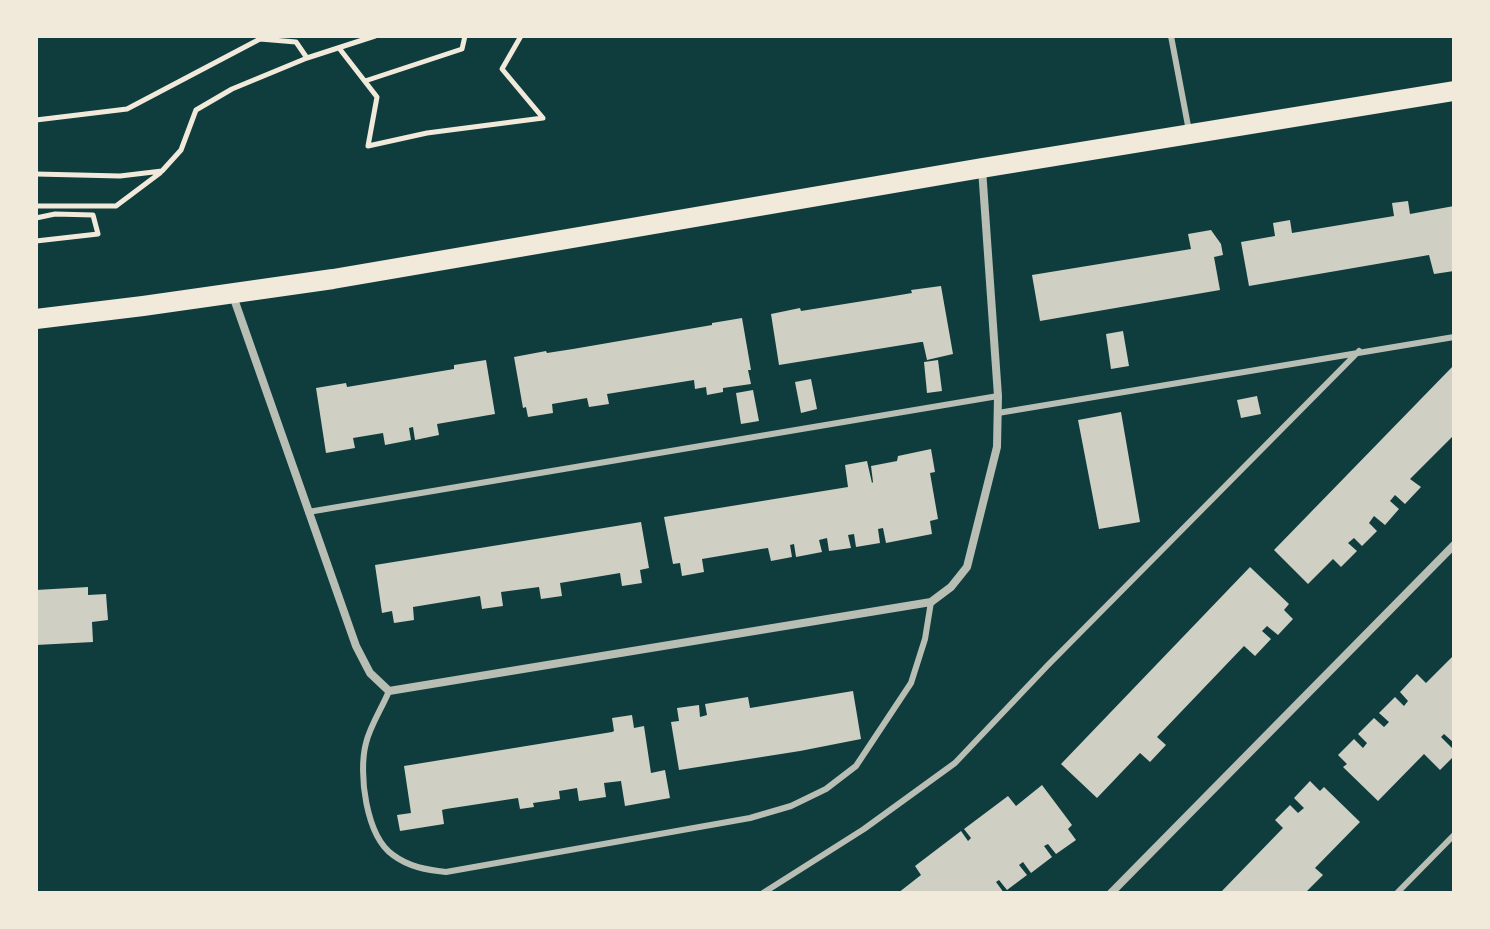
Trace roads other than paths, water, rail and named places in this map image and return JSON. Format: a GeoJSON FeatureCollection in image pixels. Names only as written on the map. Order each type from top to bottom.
{"type":"FeatureCollection","features":[{"type":"Feature","properties":{"kind":"main road"},"geometry":{"type":"LineString","coordinates":[[36,319],[333,279],[1454,91]]}},
{"type":"Feature","properties":{"kind":"street"},"geometry":{"type":"LineString","coordinates":[[232,293],[356,646],[370,673],[389,691],[931,602],[951,587],[967,567],[997,447],[998,396],[982,168]]}},
{"type":"Feature","properties":{"kind":"street"},"geometry":{"type":"LineString","coordinates":[[1111,893],[1454,545]]}},
{"type":"Feature","properties":{"kind":"lane"},"geometry":{"type":"LineString","coordinates":[[1171,36],[1189,134]]}},
{"type":"Feature","properties":{"kind":"lane"},"geometry":{"type":"LineString","coordinates":[[998,413],[1454,337]]}},
{"type":"Feature","properties":{"kind":"lane"},"geometry":{"type":"LineString","coordinates":[[763,893],[864,829],[955,763],[1359,351]]}},
{"type":"Feature","properties":{"kind":"lane"},"geometry":{"type":"LineString","coordinates":[[308,512],[998,396]]}},
{"type":"Feature","properties":{"kind":"lane"},"geometry":{"type":"LineString","coordinates":[[389,691],[365,743],[363,775],[366,804],[376,836],[391,854],[418,869],[446,872],[750,818],[791,806],[826,789],[856,766],[911,683],[925,639],[931,602]]}},
{"type":"Feature","properties":{"kind":"lane"},"geometry":{"type":"LineString","coordinates":[[1397,893],[1454,835]]}}]}
